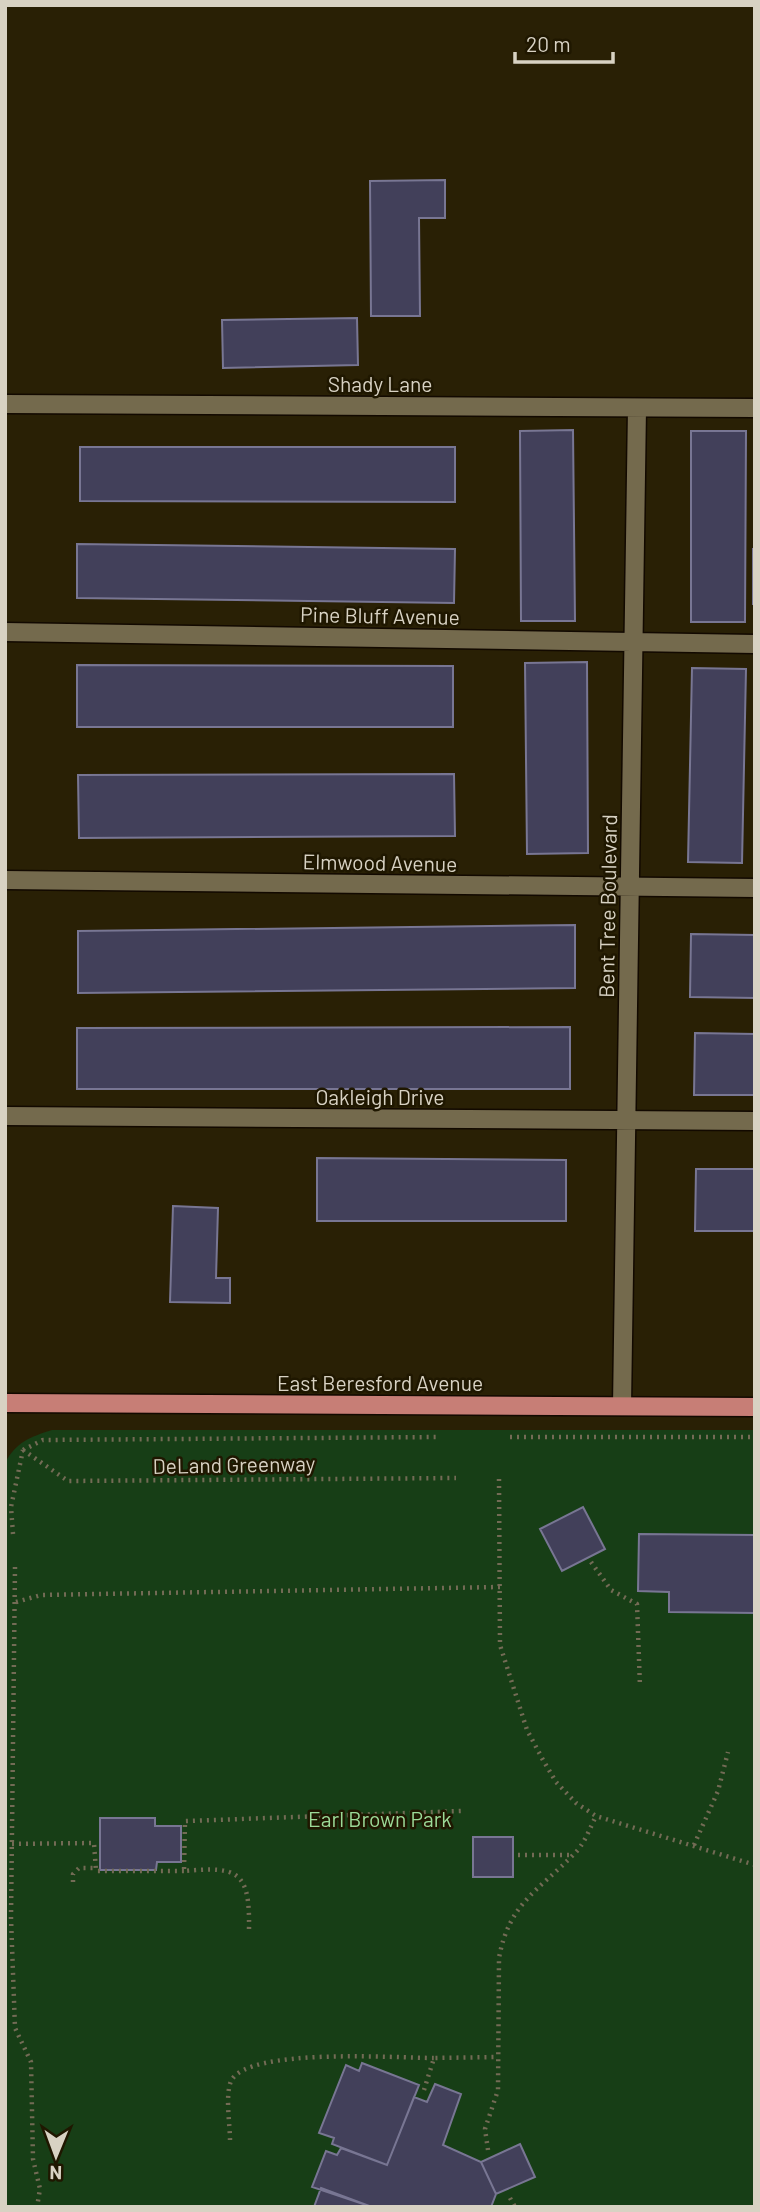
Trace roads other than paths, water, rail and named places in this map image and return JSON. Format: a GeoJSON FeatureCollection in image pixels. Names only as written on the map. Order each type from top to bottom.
{"type":"FeatureCollection","features":[{"type":"Feature","properties":{"kind":"main road","name":"East Beresford Avenue"},"geometry":{"type":"LineString","coordinates":[[5,1403],[755,1407]]}},
{"type":"Feature","properties":{"kind":"street","name":"Shady Lane"},"geometry":{"type":"LineString","coordinates":[[5,404],[755,408]]}},
{"type":"Feature","properties":{"kind":"street","name":"Bent Tree Boulevard"},"geometry":{"type":"LineString","coordinates":[[622,1406],[638,408]]}},
{"type":"Feature","properties":{"kind":"street","name":"Pine Bluff Avenue"},"geometry":{"type":"LineString","coordinates":[[5,632],[755,644]]}},
{"type":"Feature","properties":{"kind":"street","name":"Elmwood Avenue"},"geometry":{"type":"LineString","coordinates":[[5,880],[755,888]]}},
{"type":"Feature","properties":{"kind":"street","name":"Oakleigh Drive"},"geometry":{"type":"LineString","coordinates":[[5,1116],[755,1121]]}},
{"type":"Feature","properties":{"kind":"park label","name":"Earl Brown Park"},"geometry":{"type":"Point","coordinates":[380,1818]}}]}
